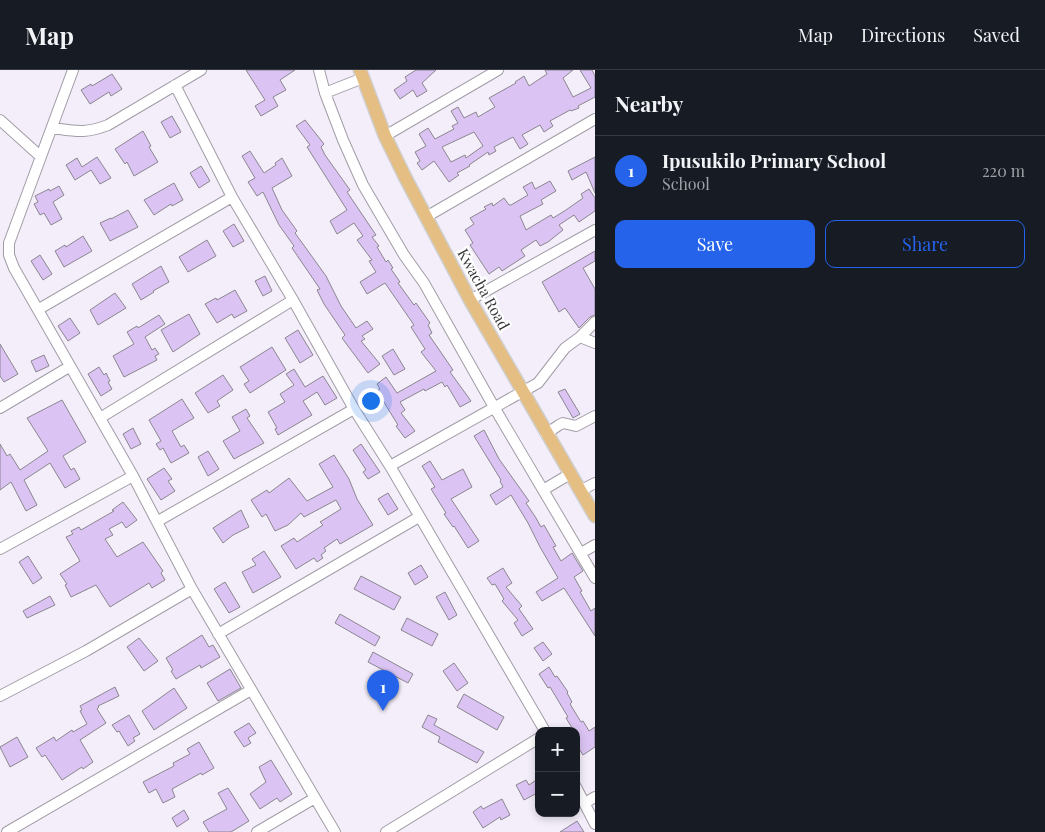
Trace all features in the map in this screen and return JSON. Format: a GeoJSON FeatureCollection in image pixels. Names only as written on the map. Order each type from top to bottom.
{"type":"FeatureCollection","features":[{"type":"Feature","properties":{"kind":"main road","name":"Kwacha Road"},"geometry":{"type":"LineString","coordinates":[[362,74],[384,136],[426,217],[470,300],[595,516]]}},
{"type":"Feature","properties":{"kind":"street"},"geometry":{"type":"LineString","coordinates":[[73,70],[9,243],[9,255],[14,268],[69,367],[158,521],[192,590],[335,832]]}},
{"type":"Feature","properties":{"kind":"street"},"geometry":{"type":"LineString","coordinates":[[52,128],[80,132],[93,131],[108,125],[202,70]]}},
{"type":"Feature","properties":{"kind":"street"},"geometry":{"type":"LineString","coordinates":[[319,70],[325,94],[363,185],[404,254],[424,283],[494,407],[595,578]]}},
{"type":"Feature","properties":{"kind":"street"},"geometry":{"type":"LineString","coordinates":[[384,136],[498,70]]}},
{"type":"Feature","properties":{"kind":"street"},"geometry":{"type":"LineString","coordinates":[[325,94],[362,74]]}},
{"type":"Feature","properties":{"kind":"street"},"geometry":{"type":"LineString","coordinates":[[175,85],[232,198],[293,300],[354,409],[390,466],[543,727]]}},
{"type":"Feature","properties":{"kind":"street"},"geometry":{"type":"LineString","coordinates":[[426,217],[595,119]]}},
{"type":"Feature","properties":{"kind":"street"},"geometry":{"type":"LineString","coordinates":[[0,120],[40,156]]}},
{"type":"Feature","properties":{"kind":"street"},"geometry":{"type":"LineString","coordinates":[[39,310],[232,198]]}},
{"type":"Feature","properties":{"kind":"street"},"geometry":{"type":"LineString","coordinates":[[470,300],[595,230]]}},
{"type":"Feature","properties":{"kind":"street"},"geometry":{"type":"LineString","coordinates":[[100,418],[293,300]]}},
{"type":"Feature","properties":{"kind":"street"},"geometry":{"type":"LineString","coordinates":[[390,466],[524,392],[540,381],[565,348],[580,338],[595,322]]}},
{"type":"Feature","properties":{"kind":"street"},"geometry":{"type":"LineString","coordinates":[[580,338],[595,343]]}},
{"type":"Feature","properties":{"kind":"street"},"geometry":{"type":"LineString","coordinates":[[0,408],[69,367]]}},
{"type":"Feature","properties":{"kind":"street"},"geometry":{"type":"LineString","coordinates":[[158,521],[354,409]]}},
{"type":"Feature","properties":{"kind":"street"},"geometry":{"type":"LineString","coordinates":[[546,434],[559,425],[576,426],[595,416]]}},
{"type":"Feature","properties":{"kind":"street"},"geometry":{"type":"LineString","coordinates":[[543,490],[570,474]]}},
{"type":"Feature","properties":{"kind":"street"},"geometry":{"type":"LineString","coordinates":[[0,549],[133,476]]}},
{"type":"Feature","properties":{"kind":"street"},"geometry":{"type":"LineString","coordinates":[[580,491],[595,483]]}},
{"type":"Feature","properties":{"kind":"street"},"geometry":{"type":"LineString","coordinates":[[218,634],[419,517]]}},
{"type":"Feature","properties":{"kind":"street"},"geometry":{"type":"LineString","coordinates":[[581,553],[595,545]]}},
{"type":"Feature","properties":{"kind":"street"},"geometry":{"type":"LineString","coordinates":[[0,696],[86,651],[192,590]]}},
{"type":"Feature","properties":{"kind":"street"},"geometry":{"type":"LineString","coordinates":[[7,832],[251,690]]}},
{"type":"Feature","properties":{"kind":"street"},"geometry":{"type":"LineString","coordinates":[[386,832],[535,740]]}},
{"type":"Feature","properties":{"kind":"street"},"geometry":{"type":"LineString","coordinates":[[580,794],[595,824]]}},
{"type":"Feature","properties":{"kind":"street"},"geometry":{"type":"LineString","coordinates":[[585,803],[595,797]]}},
{"type":"Feature","properties":{"kind":"street"},"geometry":{"type":"LineString","coordinates":[[256,832],[314,798]]}},
{"type":"Feature","properties":{"kind":"building"},"geometry":{"type":"Polygon","coordinates":[[[246,70],[295,70],[280,80],[286,90],[273,97],[278,106],[261,116],[255,106],[265,100],[246,70]]]}},
{"type":"Feature","properties":{"kind":"building"},"geometry":{"type":"Polygon","coordinates":[[[416,70],[436,70],[422,83],[427,91],[417,97],[413,90],[400,99],[394,90],[407,81],[405,77],[416,70]]]}},
{"type":"Feature","properties":{"kind":"building"},"geometry":{"type":"Polygon","coordinates":[[[545,70],[573,70],[563,78],[573,97],[591,88],[580,70],[592,70],[595,76],[595,97],[578,106],[579,108],[570,110],[550,121],[553,126],[544,132],[540,125],[522,135],[528,144],[520,149],[513,137],[494,147],[496,151],[489,155],[488,152],[457,173],[459,175],[449,182],[434,161],[422,170],[417,163],[420,161],[415,152],[426,146],[419,134],[428,128],[435,139],[454,129],[452,126],[458,123],[451,111],[458,107],[464,118],[476,112],[478,117],[495,107],[489,98],[516,83],[524,76],[529,86],[547,74],[545,70]],[[474,132],[442,147],[451,162],[465,155],[466,158],[483,146],[474,132]]]}},
{"type":"Feature","properties":{"kind":"building"},"geometry":{"type":"Polygon","coordinates":[[[112,74],[122,89],[111,96],[109,92],[90,104],[81,90],[112,74]]]}},
{"type":"Feature","properties":{"kind":"building"},"geometry":{"type":"Polygon","coordinates":[[[172,116],[181,132],[170,138],[161,122],[172,116]]]}},
{"type":"Feature","properties":{"kind":"building"},"geometry":{"type":"Polygon","coordinates":[[[305,120],[324,144],[321,147],[325,155],[350,190],[347,192],[376,235],[372,237],[379,246],[377,247],[386,262],[388,260],[393,268],[391,269],[400,282],[398,283],[414,305],[416,303],[430,323],[428,325],[432,333],[429,335],[453,370],[450,372],[471,401],[460,407],[447,385],[445,387],[442,382],[400,402],[405,410],[401,413],[415,431],[405,438],[396,426],[398,425],[377,391],[380,389],[377,384],[386,377],[397,393],[436,371],[421,352],[425,349],[411,327],[414,325],[385,283],[367,294],[360,282],[376,272],[369,261],[372,260],[357,240],[363,236],[354,223],[337,234],[330,221],[347,210],[307,147],[310,145],[296,126],[305,120]]]}},
{"type":"Feature","properties":{"kind":"building"},"geometry":{"type":"Polygon","coordinates":[[[143,131],[151,146],[149,147],[158,162],[134,176],[127,162],[125,164],[115,149],[143,131]]]}},
{"type":"Feature","properties":{"kind":"building"},"geometry":{"type":"Polygon","coordinates":[[[250,151],[264,173],[276,165],[275,163],[282,158],[292,176],[272,188],[282,210],[297,231],[295,233],[326,276],[341,306],[356,328],[367,321],[373,329],[362,336],[365,339],[361,341],[380,364],[368,373],[342,338],[345,335],[324,304],[317,290],[320,289],[292,248],[294,246],[279,225],[263,192],[257,196],[248,182],[255,178],[242,156],[250,151]]]}},
{"type":"Feature","properties":{"kind":"building"},"geometry":{"type":"Polygon","coordinates":[[[97,157],[111,178],[100,184],[91,170],[75,180],[66,165],[77,158],[82,167],[97,157]]]}},
{"type":"Feature","properties":{"kind":"building"},"geometry":{"type":"Polygon","coordinates":[[[595,157],[595,193],[586,172],[572,180],[568,171],[595,157]]]}},
{"type":"Feature","properties":{"kind":"building"},"geometry":{"type":"Polygon","coordinates":[[[201,166],[210,181],[199,188],[190,173],[201,166]]]}},
{"type":"Feature","properties":{"kind":"building"},"geometry":{"type":"Polygon","coordinates":[[[550,181],[556,191],[541,200],[543,204],[520,216],[526,230],[551,215],[553,218],[566,210],[583,198],[581,194],[589,189],[595,198],[595,211],[579,222],[574,215],[559,225],[563,230],[548,242],[540,246],[536,240],[521,250],[525,256],[502,271],[499,267],[489,274],[470,245],[473,243],[465,230],[474,224],[470,218],[486,209],[484,207],[492,203],[493,206],[504,198],[511,205],[528,195],[523,187],[532,182],[535,189],[550,181]]]}},
{"type":"Feature","properties":{"kind":"building"},"geometry":{"type":"Polygon","coordinates":[[[174,183],[183,200],[172,206],[171,204],[154,215],[144,200],[174,183]]]}},
{"type":"Feature","properties":{"kind":"building"},"geometry":{"type":"Polygon","coordinates":[[[59,186],[64,195],[53,202],[62,219],[51,225],[44,213],[40,215],[34,204],[38,202],[35,196],[59,186]]]}},
{"type":"Feature","properties":{"kind":"building"},"geometry":{"type":"Polygon","coordinates":[[[128,210],[138,227],[110,241],[100,223],[128,210]]]}},
{"type":"Feature","properties":{"kind":"building"},"geometry":{"type":"Polygon","coordinates":[[[234,224],[244,241],[233,247],[223,231],[234,224]]]}},
{"type":"Feature","properties":{"kind":"building"},"geometry":{"type":"Polygon","coordinates":[[[83,236],[92,251],[64,267],[55,251],[65,245],[66,247],[83,236]]]}},
{"type":"Feature","properties":{"kind":"building"},"geometry":{"type":"Polygon","coordinates":[[[207,240],[216,256],[188,272],[179,257],[207,240]]]}},
{"type":"Feature","properties":{"kind":"building"},"geometry":{"type":"Polygon","coordinates":[[[595,251],[595,261],[583,268],[595,289],[595,315],[590,317],[579,328],[565,308],[559,312],[542,282],[595,251]]]}},
{"type":"Feature","properties":{"kind":"building"},"geometry":{"type":"Polygon","coordinates":[[[40,255],[52,274],[43,280],[31,261],[40,255]]]}},
{"type":"Feature","properties":{"kind":"building"},"geometry":{"type":"Polygon","coordinates":[[[161,266],[169,282],[141,300],[132,284],[161,266]]]}},
{"type":"Feature","properties":{"kind":"building"},"geometry":{"type":"Polygon","coordinates":[[[265,276],[272,291],[263,296],[255,281],[265,276]]]}},
{"type":"Feature","properties":{"kind":"building"},"geometry":{"type":"Polygon","coordinates":[[[235,290],[247,311],[234,318],[232,314],[217,323],[205,304],[235,290]]]}},
{"type":"Feature","properties":{"kind":"building"},"geometry":{"type":"Polygon","coordinates":[[[115,293],[126,308],[98,325],[90,310],[115,293]]]}},
{"type":"Feature","properties":{"kind":"building"},"geometry":{"type":"Polygon","coordinates":[[[189,314],[200,334],[173,352],[161,330],[189,314]]]}},
{"type":"Feature","properties":{"kind":"building"},"geometry":{"type":"Polygon","coordinates":[[[159,315],[165,324],[145,337],[152,350],[155,348],[159,354],[155,356],[157,360],[124,377],[113,356],[134,344],[127,332],[137,326],[138,328],[159,315]]]}},
{"type":"Feature","properties":{"kind":"building"},"geometry":{"type":"Polygon","coordinates":[[[70,318],[80,333],[68,341],[58,326],[70,318]]]}},
{"type":"Feature","properties":{"kind":"building"},"geometry":{"type":"Polygon","coordinates":[[[298,330],[313,355],[300,363],[285,338],[298,330]]]}},
{"type":"Feature","properties":{"kind":"building"},"geometry":{"type":"Polygon","coordinates":[[[0,344],[18,374],[4,382],[0,376],[0,344]]]}},
{"type":"Feature","properties":{"kind":"building"},"geometry":{"type":"Polygon","coordinates":[[[272,347],[286,370],[250,393],[244,384],[249,381],[240,367],[272,347]]]}},
{"type":"Feature","properties":{"kind":"building"},"geometry":{"type":"Polygon","coordinates":[[[393,349],[405,369],[394,375],[382,356],[393,349]]]}},
{"type":"Feature","properties":{"kind":"building"},"geometry":{"type":"Polygon","coordinates":[[[44,355],[49,366],[36,372],[31,361],[44,355]]]}},
{"type":"Feature","properties":{"kind":"building"},"geometry":{"type":"Polygon","coordinates":[[[99,367],[104,375],[106,373],[112,389],[101,396],[88,374],[99,367]]]}},
{"type":"Feature","properties":{"kind":"building"},"geometry":{"type":"Polygon","coordinates":[[[294,369],[305,387],[323,376],[337,398],[325,405],[317,392],[303,401],[312,415],[278,435],[275,429],[277,428],[268,412],[285,402],[280,394],[294,385],[286,374],[294,369]]]}},
{"type":"Feature","properties":{"kind":"building"},"geometry":{"type":"Polygon","coordinates":[[[223,375],[233,390],[217,401],[220,406],[208,413],[195,393],[223,375]]]}},
{"type":"Feature","properties":{"kind":"building"},"geometry":{"type":"Polygon","coordinates":[[[565,389],[580,414],[573,418],[558,392],[565,389]]]}},
{"type":"Feature","properties":{"kind":"building"},"geometry":{"type":"Polygon","coordinates":[[[182,399],[194,418],[172,431],[181,447],[184,445],[189,453],[171,463],[163,448],[160,450],[156,444],[161,441],[149,420],[182,399]]]}},
{"type":"Feature","properties":{"kind":"building"},"geometry":{"type":"Polygon","coordinates":[[[62,400],[86,442],[63,456],[71,470],[74,468],[80,479],[65,488],[50,463],[24,480],[37,505],[26,511],[11,482],[0,490],[0,444],[7,456],[10,454],[20,470],[48,451],[27,418],[62,400]]]}},
{"type":"Feature","properties":{"kind":"building"},"geometry":{"type":"Polygon","coordinates":[[[246,409],[250,416],[247,418],[264,443],[234,459],[223,441],[240,431],[232,417],[246,409]]]}},
{"type":"Feature","properties":{"kind":"building"},"geometry":{"type":"Polygon","coordinates":[[[133,428],[141,444],[131,449],[123,434],[133,428]]]}},
{"type":"Feature","properties":{"kind":"building"},"geometry":{"type":"Polygon","coordinates":[[[484,430],[499,459],[529,501],[526,503],[541,527],[544,525],[556,546],[553,547],[561,561],[572,553],[583,571],[574,577],[591,611],[595,608],[595,636],[564,588],[542,601],[536,592],[558,578],[511,495],[496,505],[490,495],[503,487],[501,480],[474,436],[484,430]]]}},
{"type":"Feature","properties":{"kind":"building"},"geometry":{"type":"Polygon","coordinates":[[[361,444],[380,472],[368,479],[363,472],[366,470],[353,450],[361,444]]]}},
{"type":"Feature","properties":{"kind":"building"},"geometry":{"type":"Polygon","coordinates":[[[208,451],[219,469],[208,476],[198,457],[208,451]]]}},
{"type":"Feature","properties":{"kind":"building"},"geometry":{"type":"Polygon","coordinates":[[[334,455],[373,525],[340,544],[337,539],[324,548],[326,551],[321,555],[323,558],[317,562],[314,558],[296,569],[281,546],[294,538],[297,542],[323,525],[320,522],[341,509],[336,500],[304,517],[301,513],[288,525],[275,531],[266,514],[262,517],[251,500],[267,490],[269,493],[289,478],[307,501],[333,487],[319,464],[334,455]]]}},
{"type":"Feature","properties":{"kind":"building"},"geometry":{"type":"Polygon","coordinates":[[[430,461],[442,480],[463,469],[472,487],[451,499],[479,541],[468,548],[444,514],[446,513],[431,489],[435,487],[422,466],[430,461]]]}},
{"type":"Feature","properties":{"kind":"building"},"geometry":{"type":"Polygon","coordinates":[[[164,468],[172,479],[168,481],[175,491],[161,500],[147,479],[164,468]]]}},
{"type":"Feature","properties":{"kind":"building"},"geometry":{"type":"Polygon","coordinates":[[[388,493],[398,509],[388,515],[378,499],[388,493]]]}},
{"type":"Feature","properties":{"kind":"building"},"geometry":{"type":"Polygon","coordinates":[[[123,502],[137,520],[126,528],[122,522],[109,529],[113,535],[105,539],[117,557],[143,542],[163,571],[161,573],[165,580],[152,588],[149,583],[110,607],[96,585],[71,597],[65,585],[67,584],[60,574],[80,561],[66,537],[73,534],[71,531],[79,527],[81,530],[114,511],[112,510],[123,502]]]}},
{"type":"Feature","properties":{"kind":"building"},"geometry":{"type":"Polygon","coordinates":[[[241,510],[249,527],[233,535],[223,543],[213,528],[241,510]]]}},
{"type":"Feature","properties":{"kind":"building"},"geometry":{"type":"Polygon","coordinates":[[[264,551],[281,577],[253,593],[242,572],[256,565],[252,559],[264,551]]]}},
{"type":"Feature","properties":{"kind":"building"},"geometry":{"type":"Polygon","coordinates":[[[28,556],[42,578],[33,584],[19,562],[28,556]]]}},
{"type":"Feature","properties":{"kind":"building"},"geometry":{"type":"Polygon","coordinates":[[[421,565],[428,577],[415,585],[408,573],[421,565]]]}},
{"type":"Feature","properties":{"kind":"building"},"geometry":{"type":"Polygon","coordinates":[[[503,568],[512,583],[506,587],[522,606],[519,609],[533,629],[522,636],[514,623],[518,620],[502,601],[504,599],[495,584],[492,585],[487,578],[503,568]]]}},
{"type":"Feature","properties":{"kind":"building"},"geometry":{"type":"Polygon","coordinates":[[[361,576],[401,597],[394,610],[354,589],[361,576]]]}},
{"type":"Feature","properties":{"kind":"building"},"geometry":{"type":"Polygon","coordinates":[[[225,582],[240,607],[229,613],[214,589],[225,582]]]}},
{"type":"Feature","properties":{"kind":"building"},"geometry":{"type":"Polygon","coordinates":[[[445,592],[457,615],[449,620],[436,597],[445,592]]]}},
{"type":"Feature","properties":{"kind":"building"},"geometry":{"type":"Polygon","coordinates":[[[50,596],[55,605],[27,618],[23,611],[50,596]]]}},
{"type":"Feature","properties":{"kind":"building"},"geometry":{"type":"Polygon","coordinates":[[[340,614],[380,637],[375,646],[335,623],[340,614]]]}},
{"type":"Feature","properties":{"kind":"building"},"geometry":{"type":"Polygon","coordinates":[[[407,618],[438,634],[432,646],[401,630],[407,618]]]}},
{"type":"Feature","properties":{"kind":"building"},"geometry":{"type":"Polygon","coordinates":[[[202,635],[209,647],[213,645],[220,657],[201,668],[200,665],[176,679],[166,658],[202,635]]]}},
{"type":"Feature","properties":{"kind":"building"},"geometry":{"type":"Polygon","coordinates":[[[139,638],[158,661],[144,671],[127,647],[139,638]]]}},
{"type":"Feature","properties":{"kind":"building"},"geometry":{"type":"Polygon","coordinates":[[[543,642],[552,654],[543,661],[534,648],[543,642]]]}},
{"type":"Feature","properties":{"kind":"building"},"geometry":{"type":"Polygon","coordinates":[[[373,652],[413,674],[408,683],[368,662],[373,652]]]}},
{"type":"Feature","properties":{"kind":"building"},"geometry":{"type":"Polygon","coordinates":[[[454,663],[468,683],[457,691],[443,671],[454,663]]]}},
{"type":"Feature","properties":{"kind":"building"},"geometry":{"type":"Polygon","coordinates":[[[549,667],[568,692],[572,702],[570,704],[581,722],[583,721],[589,731],[595,727],[595,747],[583,755],[580,750],[580,727],[572,727],[566,718],[568,717],[550,687],[548,688],[539,674],[549,667]]]}},
{"type":"Feature","properties":{"kind":"building"},"geometry":{"type":"Polygon","coordinates":[[[230,669],[241,688],[218,701],[207,683],[230,669]]]}},
{"type":"Feature","properties":{"kind":"building"},"geometry":{"type":"Polygon","coordinates":[[[115,687],[119,696],[98,706],[97,709],[106,723],[80,740],[93,762],[62,780],[45,755],[42,757],[36,748],[54,737],[56,741],[72,730],[73,732],[87,724],[80,711],[82,710],[80,706],[115,687]]]}},
{"type":"Feature","properties":{"kind":"building"},"geometry":{"type":"Polygon","coordinates":[[[174,688],[187,708],[154,730],[142,711],[174,688]]]}},
{"type":"Feature","properties":{"kind":"building"},"geometry":{"type":"Polygon","coordinates":[[[464,694],[504,717],[497,730],[457,707],[464,694]]]}},
{"type":"Feature","properties":{"kind":"building"},"geometry":{"type":"Polygon","coordinates":[[[129,715],[140,734],[133,738],[135,741],[128,746],[119,731],[117,732],[112,725],[129,715]]]}},
{"type":"Feature","properties":{"kind":"building"},"geometry":{"type":"Polygon","coordinates":[[[428,715],[437,719],[434,725],[484,752],[477,763],[438,742],[440,737],[422,727],[428,715]]]}},
{"type":"Feature","properties":{"kind":"building"},"geometry":{"type":"Polygon","coordinates":[[[249,723],[256,733],[248,738],[251,743],[244,747],[234,732],[249,723]]]}},
{"type":"Feature","properties":{"kind":"building"},"geometry":{"type":"Polygon","coordinates":[[[17,737],[28,757],[10,767],[0,747],[17,737]]]}},
{"type":"Feature","properties":{"kind":"building"},"geometry":{"type":"Polygon","coordinates":[[[199,742],[214,768],[172,789],[175,797],[163,803],[156,789],[149,793],[143,782],[174,766],[173,763],[190,754],[187,749],[199,742]]]}},
{"type":"Feature","properties":{"kind":"building"},"geometry":{"type":"Polygon","coordinates":[[[271,760],[292,794],[280,802],[277,798],[260,809],[250,794],[266,782],[259,767],[271,760]]]}},
{"type":"Feature","properties":{"kind":"building"},"geometry":{"type":"Polygon","coordinates":[[[526,780],[529,785],[535,781],[535,794],[524,800],[516,785],[526,780]]]}},
{"type":"Feature","properties":{"kind":"building"},"geometry":{"type":"Polygon","coordinates":[[[228,788],[249,821],[231,832],[209,832],[203,822],[227,809],[218,793],[228,788]]]}},
{"type":"Feature","properties":{"kind":"building"},"geometry":{"type":"Polygon","coordinates":[[[502,799],[510,815],[501,820],[500,817],[483,828],[473,812],[481,806],[483,809],[502,799]]]}},
{"type":"Feature","properties":{"kind":"building"},"geometry":{"type":"Polygon","coordinates":[[[184,810],[189,819],[177,827],[172,818],[184,810]]]}},
{"type":"Feature","properties":{"kind":"building"},"geometry":{"type":"Polygon","coordinates":[[[577,821],[584,832],[560,832],[577,821]]]}},
{"type":"Feature","properties":{"kind":"place","name":"Ipusukilo Primary School"},"geometry":{"type":"Point","coordinates":[383,711]}}]}
